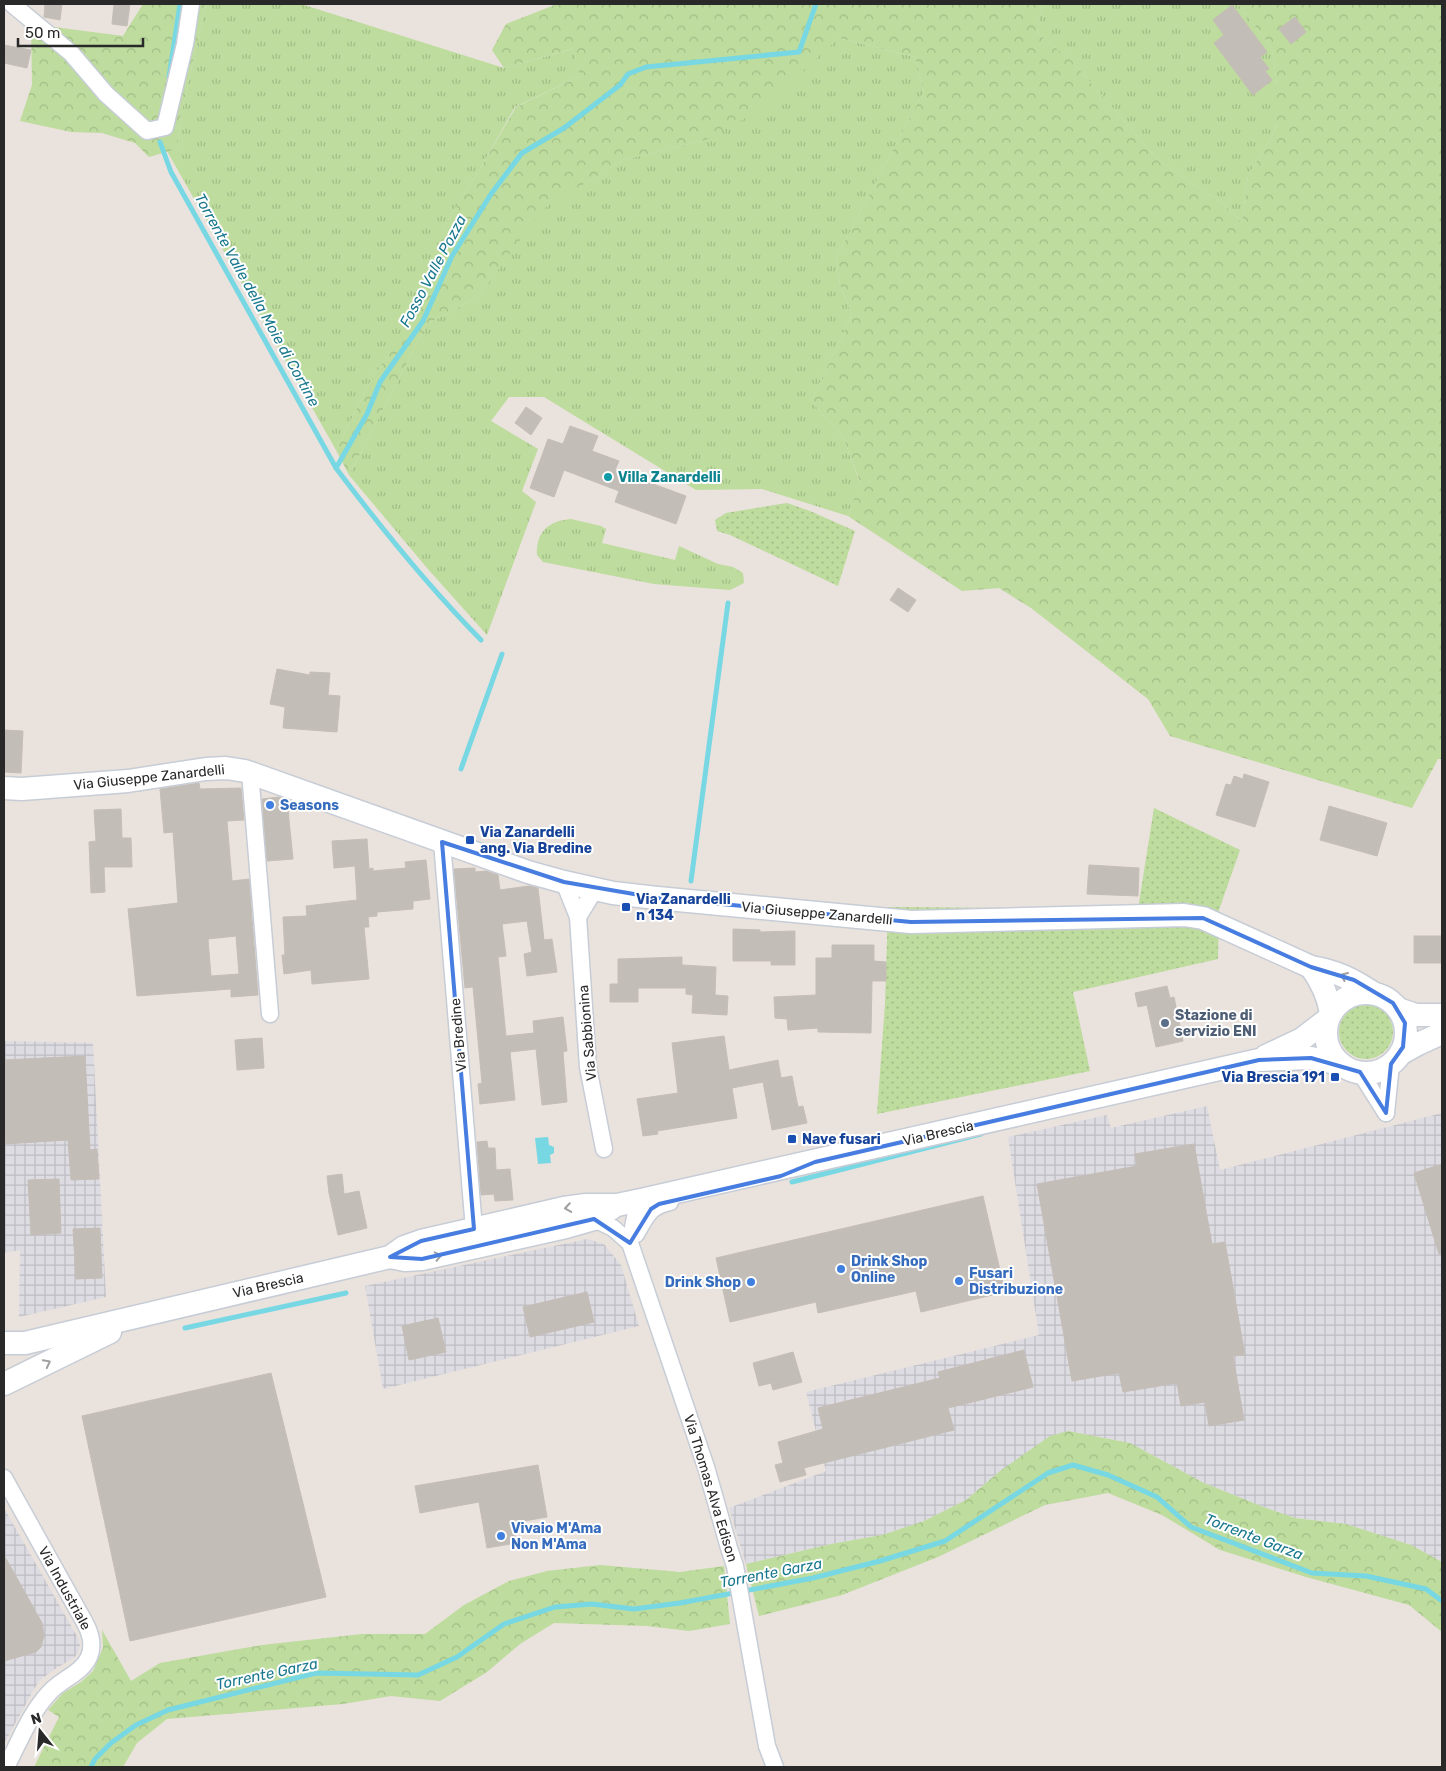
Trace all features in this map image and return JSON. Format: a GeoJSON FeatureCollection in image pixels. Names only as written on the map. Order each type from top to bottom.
{"type":"FeatureCollection","features":[{"type":"Feature","properties":{"kind":"main road","name":"Via Giuseppe Zanardelli"},"geometry":{"type":"LineString","coordinates":[[4,788],[22,789],[128,781],[206,769],[226,768],[250,772],[528,872],[595,889],[657,898],[911,922],[1184,916],[1203,918],[1311,967],[1330,970],[1354,980],[1373,993]]}},
{"type":"Feature","properties":{"kind":"main road"},"geometry":{"type":"LineString","coordinates":[[1311,967],[1321,981],[1328,997],[1330,1016],[1326,1031],[1327,1044],[1332,1055],[1350,1068]]}},
{"type":"Feature","properties":{"kind":"main road","name":"Via Brescia"},"geometry":{"type":"LineString","coordinates":[[1259,1060],[1302,1038],[1330,1016],[1342,1001],[1349,996],[1373,993]]}},
{"type":"Feature","properties":{"kind":"main road"},"geometry":{"type":"LineString","coordinates":[[1373,993],[1387,999],[1398,1009],[1405,1023],[1406,1039],[1396,1059]]}},
{"type":"Feature","properties":{"kind":"main road"},"geometry":{"type":"LineString","coordinates":[[1398,1009],[1416,1015],[1442,1015]]}},
{"type":"Feature","properties":{"kind":"main road","name":"Via Brescia"},"geometry":{"type":"LineString","coordinates":[[4,1344],[24,1344],[147,1313],[390,1257],[404,1247],[420,1241],[564,1208],[617,1205],[641,1200],[1259,1060],[1311,1058],[1350,1068],[1377,1071],[1418,1044],[1442,1033]]}},
{"type":"Feature","properties":{"kind":"main road","name":"Via Brescia"},"geometry":{"type":"LineString","coordinates":[[390,1257],[405,1260],[422,1260],[594,1219],[617,1205]]}},
{"type":"Feature","properties":{"kind":"main road","name":"Via Brescia"},"geometry":{"type":"LineString","coordinates":[[4,1384],[147,1313]]}},
{"type":"Feature","properties":{"kind":"street"},"geometry":{"type":"LineString","coordinates":[[12,4],[71,52],[106,94],[147,131],[165,127],[185,44],[191,4]]}},
{"type":"Feature","properties":{"kind":"street"},"geometry":{"type":"LineString","coordinates":[[250,772],[270,1014]]}},
{"type":"Feature","properties":{"kind":"street","name":"Via Bredine"},"geometry":{"type":"LineString","coordinates":[[442,842],[474,1229]]}},
{"type":"Feature","properties":{"kind":"street","name":"Via Sabbionina"},"geometry":{"type":"LineString","coordinates":[[564,882],[578,917],[588,1067],[604,1148]]}},
{"type":"Feature","properties":{"kind":"street"},"geometry":{"type":"LineString","coordinates":[[578,917],[595,889]]}},
{"type":"Feature","properties":{"kind":"street"},"geometry":{"type":"LineString","coordinates":[[1350,1068],[1386,1114],[1396,1059]]}},
{"type":"Feature","properties":{"kind":"street"},"geometry":{"type":"LineString","coordinates":[[594,1219],[613,1228],[630,1243],[651,1209],[659,1204],[781,1176],[815,1162]]}},
{"type":"Feature","properties":{"kind":"street","name":"Via Thomas Alva Edison"},"geometry":{"type":"LineString","coordinates":[[641,1200],[636,1212],[630,1243],[706,1467],[735,1566],[767,1746],[775,1767]]}},
{"type":"Feature","properties":{"kind":"street","name":"Via Industriale"},"geometry":{"type":"LineString","coordinates":[[4,1478],[85,1623],[92,1641],[88,1658],[83,1666],[50,1692],[39,1705],[6,1767]]}},
{"type":"Feature","properties":{"kind":"highlighted area"},"geometry":{"type":"Polygon","coordinates":[[[442,842],[564,882],[657,898],[911,922],[1203,918],[1311,967],[1354,980],[1393,1003],[1405,1023],[1403,1047],[1391,1064],[1386,1113],[1360,1072],[1311,1058],[1259,1060],[815,1162],[781,1176],[659,1204],[651,1209],[630,1243],[594,1219],[422,1259],[390,1257],[421,1241],[474,1229],[442,842]]]}},
{"type":"Feature","properties":{"kind":"shaded area"},"geometry":{"type":"Polygon","coordinates":[[[4,1041],[93,1043],[106,1297],[19,1317],[20,1250],[4,1253],[4,1041]]]}},
{"type":"Feature","properties":{"kind":"shaded area"},"geometry":{"type":"Polygon","coordinates":[[[1207,1106],[1220,1170],[1442,1113],[1442,1562],[1411,1545],[1346,1524],[1295,1518],[1261,1506],[1204,1483],[1130,1443],[1068,1431],[1000,1471],[966,1500],[924,1521],[882,1535],[831,1544],[746,1564],[729,1508],[826,1471],[806,1392],[1039,1335],[1008,1137],[1107,1115],[1111,1128],[1207,1106]]]}},
{"type":"Feature","properties":{"kind":"shaded area"},"geometry":{"type":"Polygon","coordinates":[[[587,1239],[604,1244],[621,1265],[639,1326],[383,1389],[365,1286],[587,1239]]]}},
{"type":"Feature","properties":{"kind":"shaded area"},"geometry":{"type":"Polygon","coordinates":[[[4,1508],[78,1638],[80,1646],[74,1658],[40,1680],[4,1744],[4,1508]]]}},
{"type":"Feature","properties":{"kind":"green space"},"geometry":{"type":"Polygon","coordinates":[[[143,4],[206,4],[181,114],[177,149],[149,157],[135,143],[102,133],[71,132],[20,121],[32,85],[31,24],[123,36],[143,4]]]}},
{"type":"Feature","properties":{"kind":"green space"},"geometry":{"type":"Polygon","coordinates":[[[206,4],[301,4],[504,68],[573,49],[580,76],[515,107],[447,222],[412,320],[370,382],[336,450],[167,151],[177,148],[181,114],[206,4]]]}},
{"type":"Feature","properties":{"kind":"green space"},"geometry":{"type":"Polygon","coordinates":[[[557,4],[1042,4],[1037,33],[1071,60],[1159,161],[1223,204],[1242,222],[1248,175],[1271,139],[1277,123],[1277,85],[1272,48],[1238,4],[1442,4],[1442,759],[1438,759],[1412,808],[1170,736],[1148,699],[1031,608],[999,588],[962,591],[848,516],[860,482],[844,439],[811,401],[852,315],[840,285],[836,258],[924,91],[915,57],[839,38],[760,110],[706,140],[623,160],[543,209],[478,297],[427,324],[349,475],[336,450],[370,382],[412,319],[447,222],[516,107],[580,76],[572,49],[504,68],[492,50],[506,24],[557,4]]]}},
{"type":"Feature","properties":{"kind":"green space"},"geometry":{"type":"Polygon","coordinates":[[[1042,4],[1238,4],[1272,48],[1277,85],[1277,123],[1271,139],[1248,175],[1242,222],[1223,204],[1159,161],[1071,60],[1037,33],[1042,4]]]}},
{"type":"Feature","properties":{"kind":"green space"},"geometry":{"type":"Polygon","coordinates":[[[839,38],[915,57],[924,91],[836,258],[840,285],[852,315],[811,401],[844,439],[860,483],[848,516],[762,489],[696,490],[544,397],[509,397],[491,421],[538,449],[522,491],[536,502],[487,635],[427,568],[349,475],[427,324],[478,297],[542,209],[623,160],[706,140],[839,38]]]}},
{"type":"Feature","properties":{"kind":"green space"},"geometry":{"type":"Polygon","coordinates":[[[787,503],[855,531],[838,586],[730,535],[717,531],[715,520],[726,513],[787,503]]]}},
{"type":"Feature","properties":{"kind":"green space"},"geometry":{"type":"Polygon","coordinates":[[[571,519],[601,526],[606,529],[602,543],[675,560],[679,546],[718,564],[733,567],[743,573],[744,583],[730,590],[654,584],[543,562],[537,555],[541,534],[556,522],[571,519]]]}},
{"type":"Feature","properties":{"kind":"green space"},"geometry":{"type":"Polygon","coordinates":[[[1154,808],[1240,850],[1219,910],[1218,959],[1073,992],[1090,1071],[877,1114],[885,1004],[888,907],[1138,909],[1154,808]]]}},
{"type":"Feature","properties":{"kind":"green space"},"geometry":{"type":"Polygon","coordinates":[[[1366,1005],[1376,1007],[1385,1013],[1391,1022],[1393,1032],[1391,1042],[1385,1051],[1376,1057],[1366,1059],[1356,1057],[1347,1051],[1341,1042],[1339,1032],[1341,1022],[1347,1013],[1356,1007],[1366,1005]]]}},
{"type":"Feature","properties":{"kind":"green space"},"geometry":{"type":"Polygon","coordinates":[[[1068,1431],[1130,1443],[1204,1483],[1295,1518],[1346,1524],[1411,1545],[1442,1562],[1442,1632],[1409,1605],[1306,1577],[1220,1550],[1162,1515],[1108,1493],[1045,1505],[938,1557],[842,1595],[759,1616],[746,1564],[831,1544],[882,1535],[924,1521],[966,1500],[1000,1471],[1050,1436],[1068,1431]]]}},
{"type":"Feature","properties":{"kind":"green space"},"geometry":{"type":"Polygon","coordinates":[[[600,1565],[680,1572],[724,1566],[730,1624],[689,1631],[647,1626],[554,1623],[520,1644],[487,1672],[440,1701],[391,1696],[343,1704],[167,1719],[137,1743],[123,1767],[34,1767],[59,1717],[48,1710],[63,1693],[81,1682],[93,1671],[103,1648],[102,1630],[131,1681],[160,1663],[262,1645],[362,1634],[425,1634],[464,1605],[509,1581],[547,1571],[600,1565]]]}},
{"type":"Feature","properties":{"kind":"water"},"geometry":{"type":"Polygon","coordinates":[[[548,1137],[549,1145],[554,1147],[554,1153],[550,1155],[551,1163],[538,1164],[535,1138],[548,1137]]]}},
{"type":"Feature","properties":{"kind":"building"},"geometry":{"type":"Polygon","coordinates":[[[45,4],[62,4],[60,20],[44,17],[45,4]]]}},
{"type":"Feature","properties":{"kind":"building"},"geometry":{"type":"Polygon","coordinates":[[[114,4],[130,4],[127,26],[112,24],[114,4]]]}},
{"type":"Feature","properties":{"kind":"building"},"geometry":{"type":"Polygon","coordinates":[[[1232,5],[1267,52],[1260,57],[1269,69],[1265,71],[1272,80],[1253,95],[1214,43],[1224,35],[1213,20],[1232,5]]]}},
{"type":"Feature","properties":{"kind":"building"},"geometry":{"type":"Polygon","coordinates":[[[1295,17],[1306,32],[1291,44],[1279,29],[1295,17]]]}},
{"type":"Feature","properties":{"kind":"building"},"geometry":{"type":"Polygon","coordinates":[[[4,45],[31,50],[27,68],[4,63],[4,45]]]}},
{"type":"Feature","properties":{"kind":"building"},"geometry":{"type":"Polygon","coordinates":[[[526,407],[542,418],[531,435],[515,423],[526,407]]]}},
{"type":"Feature","properties":{"kind":"building","name":"Villa Zanardelli"},"geometry":{"type":"Polygon","coordinates":[[[570,426],[598,436],[592,451],[619,461],[615,470],[686,496],[676,524],[615,502],[619,491],[564,470],[554,497],[530,488],[548,439],[563,444],[570,426]]]}},
{"type":"Feature","properties":{"kind":"building"},"geometry":{"type":"Polygon","coordinates":[[[898,588],[916,600],[908,612],[890,600],[898,588]]]}},
{"type":"Feature","properties":{"kind":"building"},"geometry":{"type":"Polygon","coordinates":[[[277,669],[310,675],[310,672],[330,673],[328,695],[340,696],[337,732],[283,728],[285,707],[270,704],[277,669]]]}},
{"type":"Feature","properties":{"kind":"building"},"geometry":{"type":"Polygon","coordinates":[[[4,730],[23,731],[21,773],[4,772],[4,730]]]}},
{"type":"Feature","properties":{"kind":"building"},"geometry":{"type":"Polygon","coordinates":[[[1244,774],[1269,782],[1255,827],[1216,815],[1226,784],[1231,785],[1234,776],[1243,779],[1244,774]]]}},
{"type":"Feature","properties":{"kind":"building"},"geometry":{"type":"Polygon","coordinates":[[[199,783],[200,789],[241,788],[244,820],[227,821],[232,881],[249,879],[258,995],[231,997],[231,989],[137,996],[128,909],[178,903],[173,832],[164,833],[160,789],[199,783]],[[236,936],[208,939],[211,976],[239,974],[236,936]]]}},
{"type":"Feature","properties":{"kind":"building"},"geometry":{"type":"Polygon","coordinates":[[[279,797],[287,800],[293,859],[267,861],[262,799],[279,797]]]}},
{"type":"Feature","properties":{"kind":"building"},"geometry":{"type":"Polygon","coordinates":[[[1329,806],[1387,823],[1377,856],[1320,840],[1329,806]]]}},
{"type":"Feature","properties":{"kind":"building"},"geometry":{"type":"Polygon","coordinates":[[[121,809],[122,838],[131,838],[132,867],[104,867],[105,892],[91,893],[89,842],[96,841],[94,810],[121,809]]]}},
{"type":"Feature","properties":{"kind":"building"},"geometry":{"type":"Polygon","coordinates":[[[367,839],[369,869],[373,868],[373,871],[406,868],[405,862],[426,860],[430,899],[413,901],[413,909],[377,912],[377,916],[368,917],[369,927],[364,927],[369,979],[312,984],[311,970],[284,974],[282,955],[285,955],[283,917],[307,916],[306,906],[357,900],[355,866],[334,868],[332,841],[367,839]]]}},
{"type":"Feature","properties":{"kind":"building"},"geometry":{"type":"Polygon","coordinates":[[[1089,865],[1139,868],[1138,896],[1087,894],[1089,865]]]}},
{"type":"Feature","properties":{"kind":"building"},"geometry":{"type":"Polygon","coordinates":[[[475,868],[475,872],[486,871],[498,875],[500,890],[529,886],[538,888],[544,940],[552,939],[557,972],[527,976],[524,954],[532,952],[527,921],[502,924],[506,956],[498,957],[506,1036],[534,1033],[533,1021],[563,1017],[567,1051],[563,1052],[567,1102],[542,1105],[536,1049],[510,1052],[515,1100],[480,1104],[478,1084],[482,1083],[473,987],[465,988],[454,869],[475,868]]]}},
{"type":"Feature","properties":{"kind":"building"},"geometry":{"type":"Polygon","coordinates":[[[733,929],[760,930],[760,932],[795,931],[795,965],[771,965],[771,961],[733,961],[733,929]]]}},
{"type":"Feature","properties":{"kind":"building"},"geometry":{"type":"Polygon","coordinates":[[[1414,936],[1442,936],[1442,963],[1414,963],[1414,936]]]}},
{"type":"Feature","properties":{"kind":"building"},"geometry":{"type":"Polygon","coordinates":[[[832,945],[874,945],[874,961],[886,962],[886,981],[872,981],[871,1033],[818,1032],[818,1028],[788,1030],[787,1019],[775,1018],[774,997],[816,995],[816,958],[832,958],[832,945]]]}},
{"type":"Feature","properties":{"kind":"building"},"geometry":{"type":"Polygon","coordinates":[[[682,957],[682,965],[716,967],[715,995],[728,996],[727,1015],[692,1013],[693,995],[686,994],[686,988],[638,988],[638,1002],[610,1002],[610,984],[618,984],[618,959],[682,957]]]}},
{"type":"Feature","properties":{"kind":"building"},"geometry":{"type":"Polygon","coordinates":[[[1167,986],[1170,998],[1174,997],[1183,1041],[1156,1047],[1147,1005],[1138,1007],[1135,993],[1167,986]]]}},
{"type":"Feature","properties":{"kind":"building"},"geometry":{"type":"Polygon","coordinates":[[[724,1036],[729,1070],[778,1060],[781,1078],[792,1076],[798,1107],[803,1106],[807,1123],[772,1130],[763,1082],[732,1088],[737,1118],[657,1131],[658,1134],[643,1136],[637,1099],[678,1093],[672,1043],[724,1036]]]}},
{"type":"Feature","properties":{"kind":"building"},"geometry":{"type":"Polygon","coordinates":[[[262,1038],[264,1068],[237,1070],[235,1040],[262,1038]]]}},
{"type":"Feature","properties":{"kind":"building"},"geometry":{"type":"Polygon","coordinates":[[[85,1056],[90,1150],[97,1149],[99,1179],[71,1180],[68,1140],[4,1144],[4,1060],[85,1056]]]}},
{"type":"Feature","properties":{"kind":"building"},"geometry":{"type":"Polygon","coordinates":[[[487,1141],[488,1148],[495,1148],[496,1170],[510,1169],[513,1200],[495,1201],[494,1194],[481,1195],[477,1142],[487,1141]]]}},
{"type":"Feature","properties":{"kind":"building"},"geometry":{"type":"Polygon","coordinates":[[[1194,1144],[1212,1244],[1225,1242],[1245,1355],[1233,1356],[1244,1420],[1209,1426],[1205,1402],[1181,1406],[1177,1383],[1123,1392],[1119,1373],[1072,1381],[1037,1184],[1137,1166],[1135,1154],[1194,1144]]]}},
{"type":"Feature","properties":{"kind":"building"},"geometry":{"type":"Polygon","coordinates":[[[1442,1164],[1442,1253],[1439,1254],[1414,1173],[1442,1164]]]}},
{"type":"Feature","properties":{"kind":"building"},"geometry":{"type":"Polygon","coordinates":[[[342,1174],[344,1194],[359,1191],[367,1228],[338,1235],[327,1176],[342,1174]]]}},
{"type":"Feature","properties":{"kind":"building"},"geometry":{"type":"Polygon","coordinates":[[[59,1179],[61,1233],[31,1235],[28,1180],[59,1179]]]}},
{"type":"Feature","properties":{"kind":"building"},"geometry":{"type":"Polygon","coordinates":[[[983,1196],[1005,1292],[921,1312],[916,1291],[818,1313],[816,1302],[730,1322],[716,1258],[983,1196]]]}},
{"type":"Feature","properties":{"kind":"building"},"geometry":{"type":"Polygon","coordinates":[[[100,1228],[102,1278],[76,1279],[73,1229],[100,1228]]]}},
{"type":"Feature","properties":{"kind":"building"},"geometry":{"type":"Polygon","coordinates":[[[587,1292],[594,1322],[530,1337],[523,1307],[587,1292]]]}},
{"type":"Feature","properties":{"kind":"building"},"geometry":{"type":"Polygon","coordinates":[[[438,1318],[446,1352],[409,1360],[402,1326],[438,1318]]]}},
{"type":"Feature","properties":{"kind":"building"},"geometry":{"type":"Polygon","coordinates":[[[1024,1350],[1033,1387],[948,1408],[954,1430],[804,1468],[806,1475],[780,1482],[775,1465],[783,1463],[778,1442],[823,1429],[818,1408],[940,1378],[938,1372],[1024,1350]]]}},
{"type":"Feature","properties":{"kind":"building"},"geometry":{"type":"Polygon","coordinates":[[[793,1352],[802,1382],[773,1390],[771,1383],[759,1386],[753,1363],[793,1352]]]}},
{"type":"Feature","properties":{"kind":"building"},"geometry":{"type":"Polygon","coordinates":[[[271,1373],[326,1597],[130,1641],[82,1416],[271,1373]]]}},
{"type":"Feature","properties":{"kind":"building"},"geometry":{"type":"Polygon","coordinates":[[[538,1465],[547,1517],[513,1523],[516,1543],[487,1548],[479,1502],[420,1513],[415,1486],[538,1465]]]}},
{"type":"Feature","properties":{"kind":"building"},"geometry":{"type":"Polygon","coordinates":[[[4,1555],[42,1623],[44,1635],[41,1647],[36,1652],[4,1661],[4,1555]]]}},
{"type":"Feature","properties":{"kind":"waterway","name":"Torrente Valle della Moie di Cortine"},"geometry":{"type":"LineString","coordinates":[[169,77],[180,4]]}},
{"type":"Feature","properties":{"kind":"waterway","name":"Fosso Valle Pozza"},"geometry":{"type":"LineString","coordinates":[[481,640],[442,599],[370,513],[336,468],[367,414],[380,382],[423,321],[452,256],[491,194],[522,153],[564,128],[620,85],[628,74],[646,67],[799,52],[816,4]]}},
{"type":"Feature","properties":{"kind":"waterway","name":"Torrente Valle della Moie di Cortine"},"geometry":{"type":"LineString","coordinates":[[160,142],[171,172],[336,468]]}},
{"type":"Feature","properties":{"kind":"waterway"},"geometry":{"type":"LineString","coordinates":[[691,881],[728,603]]}},
{"type":"Feature","properties":{"kind":"waterway","name":"Fosso Valle Pozza"},"geometry":{"type":"LineString","coordinates":[[461,769],[502,654]]}},
{"type":"Feature","properties":{"kind":"waterway"},"geometry":{"type":"LineString","coordinates":[[792,1182],[981,1134]]}},
{"type":"Feature","properties":{"kind":"waterway"},"geometry":{"type":"LineString","coordinates":[[185,1328],[346,1293]]}},
{"type":"Feature","properties":{"kind":"waterway","name":"Torrente Garza"},"geometry":{"type":"LineString","coordinates":[[91,1767],[95,1759],[111,1743],[136,1725],[168,1710],[316,1673],[418,1675],[457,1657],[504,1624],[555,1607],[592,1604],[634,1609],[680,1603],[813,1578],[880,1561],[945,1541],[1048,1473],[1073,1465],[1108,1475],[1157,1497],[1191,1527],[1312,1573],[1366,1576],[1426,1589],[1442,1601]]}},
{"type":"Feature","properties":{"kind":"place","name":"Villa Zanardelli"},"geometry":{"type":"Point","coordinates":[608,477]}},
{"type":"Feature","properties":{"kind":"place","name":"Seasons"},"geometry":{"type":"Point","coordinates":[270,805]}},
{"type":"Feature","properties":{"kind":"place","name":"Via Zanardelli ang. Via Bredine"},"geometry":{"type":"Point","coordinates":[470,840]}},
{"type":"Feature","properties":{"kind":"place","name":"Via Zanardelli n 134"},"geometry":{"type":"Point","coordinates":[626,907]}},
{"type":"Feature","properties":{"kind":"place","name":"Stazione di servizio ENI"},"geometry":{"type":"Point","coordinates":[1165,1023]}},
{"type":"Feature","properties":{"kind":"place","name":"Via Brescia 191"},"geometry":{"type":"Point","coordinates":[1335,1077]}},
{"type":"Feature","properties":{"kind":"place","name":"Nave fusari"},"geometry":{"type":"Point","coordinates":[792,1139]}},
{"type":"Feature","properties":{"kind":"place","name":"Drink Shop Online"},"geometry":{"type":"Point","coordinates":[841,1269]}},
{"type":"Feature","properties":{"kind":"place","name":"Fusari Distribuzione"},"geometry":{"type":"Point","coordinates":[959,1281]}},
{"type":"Feature","properties":{"kind":"place","name":"Drink Shop"},"geometry":{"type":"Point","coordinates":[751,1282]}},
{"type":"Feature","properties":{"kind":"place","name":"Vivaio M'Ama Non M'Ama"},"geometry":{"type":"Point","coordinates":[501,1536]}}]}
